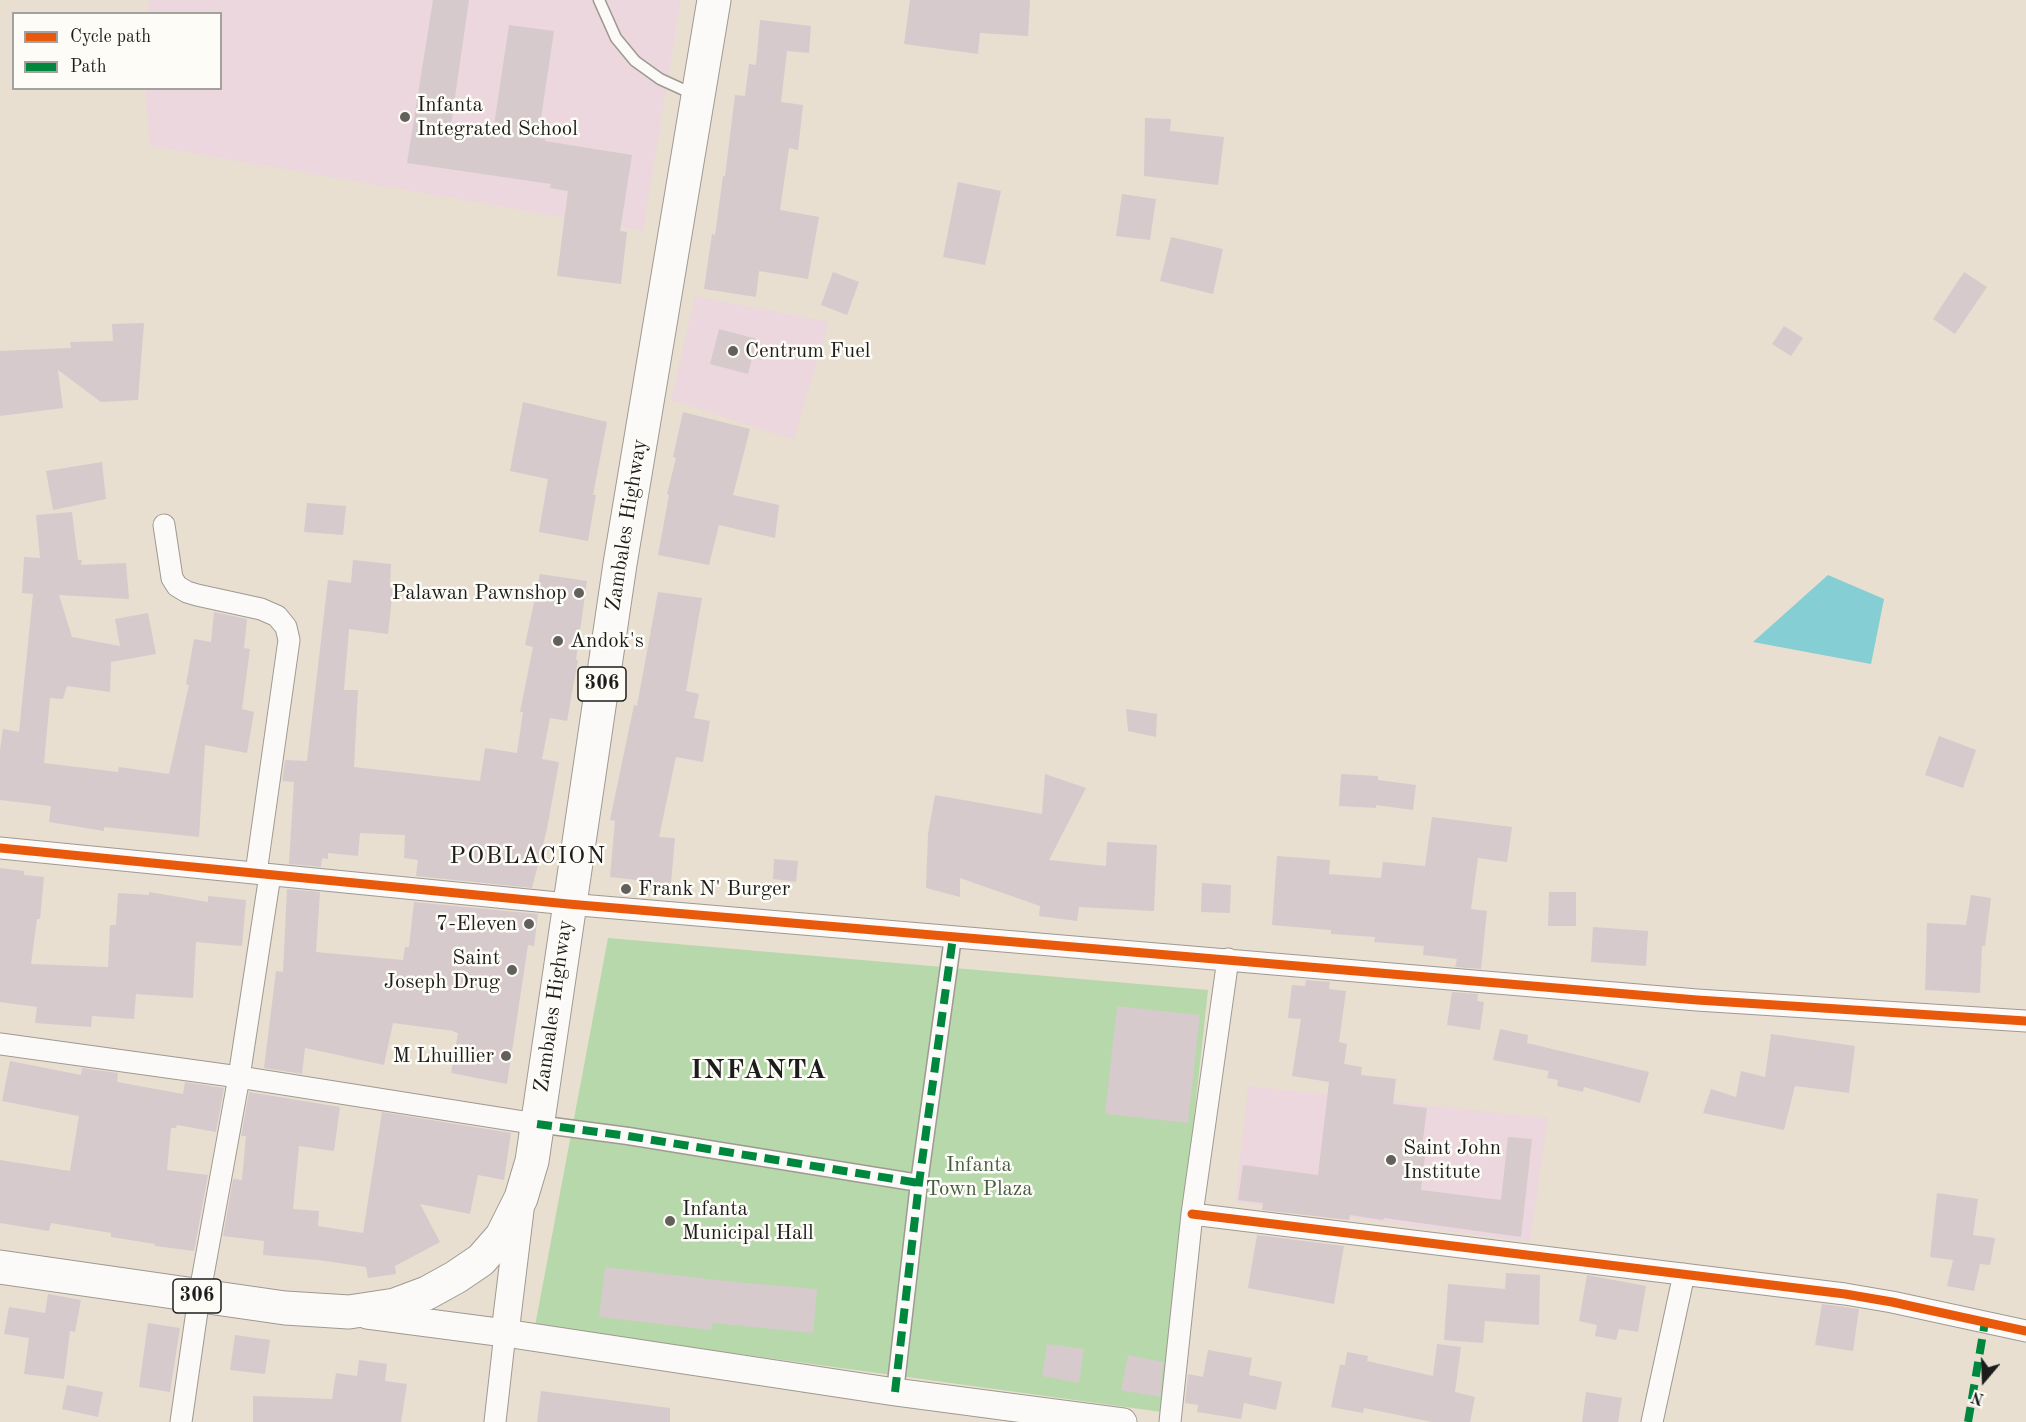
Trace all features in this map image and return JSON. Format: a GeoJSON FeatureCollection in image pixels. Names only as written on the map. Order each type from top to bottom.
{"type":"FeatureCollection","features":[{"type":"Feature","properties":{"kind":"main road","name":"Zambales Highway"},"geometry":{"type":"LineString","coordinates":[[0,1267],[296,1310],[349,1312],[395,1305],[428,1293],[481,1260],[502,1236],[521,1198],[532,1161],[568,904],[622,552],[714,0]]}},
{"type":"Feature","properties":{"kind":"street"},"geometry":{"type":"LineString","coordinates":[[164,525],[172,578],[177,586],[186,592],[261,609],[277,616],[286,627],[289,640],[238,1077],[199,1297],[181,1422]]}},
{"type":"Feature","properties":{"kind":"street"},"geometry":{"type":"LineString","coordinates":[[0,848],[568,904],[1698,1000],[2026,1021]]}},
{"type":"Feature","properties":{"kind":"street"},"geometry":{"type":"LineString","coordinates":[[895,1392],[919,1183],[953,936]]}},
{"type":"Feature","properties":{"kind":"street"},"geometry":{"type":"LineString","coordinates":[[1170,1422],[1192,1214],[1228,959]]}},
{"type":"Feature","properties":{"kind":"street"},"geometry":{"type":"LineString","coordinates":[[0,1044],[238,1077],[919,1183]]}},
{"type":"Feature","properties":{"kind":"street"},"geometry":{"type":"LineString","coordinates":[[495,1422],[521,1198]]}},
{"type":"Feature","properties":{"kind":"street"},"geometry":{"type":"LineString","coordinates":[[1192,1214],[1845,1294],[2026,1331]]}},
{"type":"Feature","properties":{"kind":"street"},"geometry":{"type":"LineString","coordinates":[[1652,1422],[1684,1274]]}},
{"type":"Feature","properties":{"kind":"street"},"geometry":{"type":"LineString","coordinates":[[349,1312],[505,1333],[895,1392],[1123,1422]]}},
{"type":"Feature","properties":{"kind":"lane"},"geometry":{"type":"LineString","coordinates":[[599,0],[616,38],[635,61],[660,79],[698,96]]}},
{"type":"Feature","properties":{"kind":"shaded area","name":"Infanta Integrated School"},"geometry":{"type":"Polygon","coordinates":[[[150,0],[681,0],[643,231],[150,146],[145,90],[222,90],[222,12],[146,12],[150,0]]]}},
{"type":"Feature","properties":{"kind":"shaded area"},"geometry":{"type":"Polygon","coordinates":[[[695,296],[829,322],[794,440],[671,400],[695,296]]]}},
{"type":"Feature","properties":{"kind":"shaded area","name":"Saint John Institute"},"geometry":{"type":"Polygon","coordinates":[[[1248,1086],[1548,1118],[1530,1242],[1235,1202],[1248,1086]]]}},
{"type":"Feature","properties":{"kind":"green space","name":"Infanta Town Plaza"},"geometry":{"type":"Polygon","coordinates":[[[608,938],[1208,990],[1162,1412],[535,1326],[608,938]]]}},
{"type":"Feature","properties":{"kind":"water"},"geometry":{"type":"Polygon","coordinates":[[[1828,575],[1884,599],[1871,664],[1753,642],[1828,575]]]}},
{"type":"Feature","properties":{"kind":"building"},"geometry":{"type":"Polygon","coordinates":[[[433,0],[469,0],[451,125],[493,132],[509,25],[554,31],[538,138],[632,155],[620,231],[627,232],[621,284],[557,276],[568,191],[550,188],[551,184],[407,163],[433,0]]]}},
{"type":"Feature","properties":{"kind":"building"},"geometry":{"type":"Polygon","coordinates":[[[910,0],[1030,0],[1028,36],[980,33],[978,54],[904,44],[910,0]]]}},
{"type":"Feature","properties":{"kind":"building"},"geometry":{"type":"Polygon","coordinates":[[[760,20],[811,26],[809,53],[787,51],[781,102],[803,105],[798,150],[789,148],[780,210],[819,217],[808,279],[759,271],[756,297],[704,289],[712,234],[715,235],[723,176],[725,176],[735,95],[745,96],[749,64],[756,65],[760,20]]]}},
{"type":"Feature","properties":{"kind":"building"},"geometry":{"type":"Polygon","coordinates":[[[1145,118],[1171,119],[1170,131],[1224,137],[1218,185],[1144,176],[1145,118]]]}},
{"type":"Feature","properties":{"kind":"building"},"geometry":{"type":"Polygon","coordinates":[[[958,182],[1001,191],[985,265],[943,257],[958,182]]]}},
{"type":"Feature","properties":{"kind":"building"},"geometry":{"type":"Polygon","coordinates":[[[1122,194],[1156,199],[1150,240],[1116,236],[1122,194]]]}},
{"type":"Feature","properties":{"kind":"building"},"geometry":{"type":"Polygon","coordinates":[[[1171,237],[1223,249],[1213,294],[1160,281],[1171,237]]]}},
{"type":"Feature","properties":{"kind":"building"},"geometry":{"type":"Polygon","coordinates":[[[833,272],[859,282],[847,315],[821,305],[833,272]]]}},
{"type":"Feature","properties":{"kind":"building"},"geometry":{"type":"Polygon","coordinates":[[[1964,272],[1987,287],[1955,334],[1933,319],[1964,272]]]}},
{"type":"Feature","properties":{"kind":"building"},"geometry":{"type":"Polygon","coordinates":[[[144,323],[138,400],[101,402],[58,370],[63,408],[0,416],[0,351],[71,348],[70,342],[113,341],[112,324],[144,323]]]}},
{"type":"Feature","properties":{"kind":"building"},"geometry":{"type":"Polygon","coordinates":[[[1784,326],[1803,338],[1791,356],[1772,344],[1784,326]]]}},
{"type":"Feature","properties":{"kind":"building","name":"Centrum Fuel"},"geometry":{"type":"Polygon","coordinates":[[[719,329],[757,339],[748,374],[710,364],[719,329]]]}},
{"type":"Feature","properties":{"kind":"building"},"geometry":{"type":"Polygon","coordinates":[[[523,402],[607,422],[593,495],[596,495],[588,541],[539,532],[548,479],[510,471],[523,402]]]}},
{"type":"Feature","properties":{"kind":"building"},"geometry":{"type":"Polygon","coordinates":[[[683,412],[750,429],[733,495],[779,505],[775,538],[719,525],[709,565],[658,555],[669,495],[667,494],[676,458],[673,457],[683,412]]]}},
{"type":"Feature","properties":{"kind":"building"},"geometry":{"type":"Polygon","coordinates":[[[102,462],[106,499],[53,510],[46,471],[102,462]]]}},
{"type":"Feature","properties":{"kind":"building"},"geometry":{"type":"Polygon","coordinates":[[[307,503],[346,506],[343,535],[304,532],[307,503]]]}},
{"type":"Feature","properties":{"kind":"building"},"geometry":{"type":"Polygon","coordinates":[[[72,512],[78,560],[82,560],[81,565],[126,563],[129,599],[59,595],[72,637],[120,646],[115,619],[148,613],[156,654],[111,662],[110,692],[67,686],[63,699],[50,698],[44,763],[118,772],[119,767],[169,774],[189,685],[186,684],[194,639],[211,642],[214,612],[247,619],[244,648],[250,649],[242,709],[254,712],[247,753],[205,745],[199,837],[104,827],[104,831],[49,822],[51,806],[0,800],[0,750],[3,729],[19,732],[33,594],[22,593],[24,557],[40,558],[36,515],[72,512]]]}},
{"type":"Feature","properties":{"kind":"building"},"geometry":{"type":"Polygon","coordinates":[[[353,560],[391,564],[390,588],[393,588],[388,634],[349,629],[344,690],[358,690],[354,767],[480,781],[485,748],[517,753],[523,712],[520,712],[533,647],[525,645],[540,574],[587,581],[576,660],[578,660],[567,721],[550,718],[542,759],[559,762],[547,829],[532,888],[416,876],[418,860],[404,858],[405,835],[360,833],[358,856],[328,853],[328,859],[322,858],[321,867],[289,864],[294,782],[282,781],[285,760],[307,761],[328,580],[351,583],[353,560]]]}},
{"type":"Feature","properties":{"kind":"building"},"geometry":{"type":"Polygon","coordinates":[[[658,592],[702,598],[686,691],[699,694],[694,718],[710,721],[703,762],[676,757],[659,837],[675,838],[671,884],[610,877],[615,821],[610,820],[634,705],[637,706],[658,592]]]}},
{"type":"Feature","properties":{"kind":"building"},"geometry":{"type":"Polygon","coordinates":[[[1126,709],[1157,714],[1156,737],[1128,731],[1126,709]]]}},
{"type":"Feature","properties":{"kind":"building"},"geometry":{"type":"Polygon","coordinates":[[[1939,736],[1976,750],[1963,788],[1925,775],[1939,736]]]}},
{"type":"Feature","properties":{"kind":"building"},"geometry":{"type":"Polygon","coordinates":[[[1045,774],[1086,788],[1049,860],[1106,866],[1107,842],[1157,845],[1154,911],[1079,907],[1077,921],[1039,916],[1040,906],[960,878],[960,897],[926,888],[928,834],[935,795],[1042,814],[1045,774]]]}},
{"type":"Feature","properties":{"kind":"building"},"geometry":{"type":"Polygon","coordinates":[[[1341,774],[1378,776],[1378,780],[1416,785],[1413,810],[1376,805],[1376,808],[1339,806],[1341,774]]]}},
{"type":"Feature","properties":{"kind":"building"},"geometry":{"type":"Polygon","coordinates":[[[1432,817],[1512,827],[1507,862],[1478,858],[1471,909],[1487,911],[1481,969],[1455,967],[1457,959],[1423,955],[1424,946],[1374,942],[1375,937],[1331,934],[1331,930],[1272,925],[1277,856],[1330,860],[1329,874],[1381,878],[1383,862],[1425,866],[1432,817]]]}},
{"type":"Feature","properties":{"kind":"building"},"geometry":{"type":"Polygon","coordinates":[[[774,859],[798,861],[796,882],[773,879],[774,859]]]}},
{"type":"Feature","properties":{"kind":"building"},"geometry":{"type":"Polygon","coordinates":[[[0,868],[24,871],[24,875],[44,877],[40,919],[37,919],[31,964],[108,967],[110,925],[116,925],[118,893],[149,895],[149,892],[208,902],[208,896],[246,900],[242,946],[196,942],[193,998],[136,994],[134,1019],[92,1016],[91,1027],[35,1023],[37,1007],[0,1002],[0,868]]]}},
{"type":"Feature","properties":{"kind":"building"},"geometry":{"type":"Polygon","coordinates":[[[1202,883],[1231,885],[1230,913],[1201,912],[1202,883]]]}},
{"type":"Feature","properties":{"kind":"building"},"geometry":{"type":"Polygon","coordinates":[[[287,889],[320,892],[316,952],[403,960],[405,947],[409,947],[414,902],[538,914],[534,946],[528,945],[507,1084],[451,1073],[458,1033],[393,1023],[384,1065],[305,1048],[302,1074],[264,1068],[276,971],[283,972],[287,889]]]}},
{"type":"Feature","properties":{"kind":"building"},"geometry":{"type":"Polygon","coordinates":[[[1549,892],[1576,892],[1576,926],[1548,926],[1549,892]]]}},
{"type":"Feature","properties":{"kind":"building"},"geometry":{"type":"Polygon","coordinates":[[[1971,895],[1991,898],[1985,946],[1982,946],[1980,993],[1925,990],[1927,923],[1966,925],[1971,895]]]}},
{"type":"Feature","properties":{"kind":"building"},"geometry":{"type":"Polygon","coordinates":[[[1593,927],[1648,931],[1646,966],[1591,962],[1593,927]]]}},
{"type":"Feature","properties":{"kind":"building"},"geometry":{"type":"Polygon","coordinates":[[[1306,980],[1330,982],[1329,989],[1346,991],[1339,1042],[1347,1044],[1344,1064],[1362,1067],[1361,1075],[1396,1079],[1393,1104],[1427,1108],[1422,1147],[1426,1147],[1421,1190],[1501,1200],[1508,1137],[1532,1139],[1521,1237],[1384,1218],[1383,1220],[1350,1215],[1349,1220],[1262,1210],[1263,1203],[1238,1200],[1243,1165],[1318,1175],[1329,1082],[1292,1076],[1301,1019],[1288,1018],[1292,985],[1305,986],[1306,980]]]}},
{"type":"Feature","properties":{"kind":"building"},"geometry":{"type":"Polygon","coordinates":[[[1452,992],[1478,994],[1477,1001],[1484,1002],[1480,1030],[1447,1025],[1452,992]]]}},
{"type":"Feature","properties":{"kind":"building"},"geometry":{"type":"Polygon","coordinates":[[[1117,1006],[1200,1015],[1188,1123],[1105,1114],[1117,1006]]]}},
{"type":"Feature","properties":{"kind":"building"},"geometry":{"type":"Polygon","coordinates":[[[1500,1029],[1528,1035],[1527,1043],[1649,1072],[1640,1103],[1584,1087],[1583,1092],[1557,1086],[1558,1080],[1547,1078],[1549,1071],[1493,1060],[1500,1029]]]}},
{"type":"Feature","properties":{"kind":"building"},"geometry":{"type":"Polygon","coordinates":[[[1771,1034],[1855,1046],[1849,1093],[1795,1086],[1784,1130],[1703,1113],[1711,1089],[1736,1097],[1741,1071],[1765,1077],[1771,1034]]]}},
{"type":"Feature","properties":{"kind":"building"},"geometry":{"type":"Polygon","coordinates":[[[10,1061],[81,1075],[82,1068],[118,1073],[117,1082],[183,1094],[185,1082],[224,1088],[216,1132],[177,1125],[176,1128],[171,1128],[167,1170],[208,1175],[194,1251],[155,1246],[155,1244],[111,1237],[111,1233],[51,1223],[49,1231],[0,1223],[0,1160],[70,1171],[79,1116],[2,1101],[10,1061]]]}},
{"type":"Feature","properties":{"kind":"building"},"geometry":{"type":"Polygon","coordinates":[[[249,1092],[340,1107],[334,1151],[299,1146],[293,1209],[319,1211],[318,1226],[363,1233],[382,1112],[511,1133],[504,1180],[478,1175],[470,1214],[420,1204],[440,1242],[395,1266],[396,1274],[368,1278],[366,1267],[263,1255],[264,1241],[223,1236],[233,1179],[242,1180],[246,1136],[241,1136],[249,1092]]]}},
{"type":"Feature","properties":{"kind":"building"},"geometry":{"type":"Polygon","coordinates":[[[1937,1193],[1978,1199],[1973,1235],[1995,1238],[1990,1265],[1980,1264],[1974,1291],[1947,1286],[1953,1260],[1930,1257],[1937,1193]]]}},
{"type":"Feature","properties":{"kind":"building"},"geometry":{"type":"Polygon","coordinates":[[[1257,1235],[1344,1246],[1334,1304],[1248,1288],[1257,1235]]]}},
{"type":"Feature","properties":{"kind":"building"},"geometry":{"type":"Polygon","coordinates":[[[605,1267],[817,1289],[813,1333],[712,1323],[711,1330],[599,1317],[605,1267]]]}},
{"type":"Feature","properties":{"kind":"building"},"geometry":{"type":"Polygon","coordinates":[[[1506,1273],[1540,1275],[1539,1325],[1485,1321],[1483,1343],[1444,1340],[1448,1284],[1505,1289],[1506,1273]]]}},
{"type":"Feature","properties":{"kind":"building"},"geometry":{"type":"Polygon","coordinates":[[[1587,1275],[1646,1286],[1638,1332],[1619,1329],[1616,1340],[1595,1336],[1597,1325],[1579,1321],[1587,1275]]]}},
{"type":"Feature","properties":{"kind":"building"},"geometry":{"type":"Polygon","coordinates":[[[48,1294],[81,1300],[75,1332],[70,1331],[64,1379],[24,1374],[29,1338],[4,1334],[9,1307],[45,1313],[48,1294]]]}},
{"type":"Feature","properties":{"kind":"building"},"geometry":{"type":"Polygon","coordinates":[[[1822,1304],[1859,1309],[1853,1351],[1815,1345],[1822,1304]]]}},
{"type":"Feature","properties":{"kind":"building"},"geometry":{"type":"Polygon","coordinates":[[[148,1323],[180,1328],[170,1392],[139,1387],[148,1323]]]}},
{"type":"Feature","properties":{"kind":"building"},"geometry":{"type":"Polygon","coordinates":[[[235,1335],[270,1340],[265,1374],[230,1370],[235,1335]]]}},
{"type":"Feature","properties":{"kind":"building"},"geometry":{"type":"Polygon","coordinates":[[[1047,1344],[1084,1349],[1079,1383],[1042,1376],[1047,1344]]]}},
{"type":"Feature","properties":{"kind":"building"},"geometry":{"type":"Polygon","coordinates":[[[1437,1344],[1461,1347],[1455,1392],[1475,1397],[1470,1422],[1432,1422],[1364,1408],[1363,1413],[1331,1407],[1340,1365],[1345,1365],[1347,1352],[1368,1356],[1367,1361],[1433,1376],[1437,1344]]]}},
{"type":"Feature","properties":{"kind":"building"},"geometry":{"type":"Polygon","coordinates":[[[1208,1350],[1252,1358],[1249,1375],[1282,1382],[1276,1410],[1244,1403],[1241,1419],[1197,1412],[1198,1405],[1185,1403],[1188,1374],[1203,1377],[1208,1350]]]}},
{"type":"Feature","properties":{"kind":"building"},"geometry":{"type":"Polygon","coordinates":[[[1128,1355],[1163,1362],[1160,1397],[1121,1390],[1128,1355]]]}},
{"type":"Feature","properties":{"kind":"building"},"geometry":{"type":"Polygon","coordinates":[[[359,1360],[387,1364],[385,1381],[407,1384],[401,1422],[253,1422],[253,1396],[332,1399],[336,1373],[357,1376],[359,1360]]]}},
{"type":"Feature","properties":{"kind":"building"},"geometry":{"type":"Polygon","coordinates":[[[67,1385],[103,1392],[98,1417],[62,1409],[67,1385]]]}},
{"type":"Feature","properties":{"kind":"building"},"geometry":{"type":"Polygon","coordinates":[[[541,1391],[670,1408],[670,1422],[537,1422],[541,1391]]]}},
{"type":"Feature","properties":{"kind":"building"},"geometry":{"type":"Polygon","coordinates":[[[1586,1392],[1622,1398],[1618,1422],[1582,1422],[1586,1392]]]}},
{"type":"Feature","properties":{"kind":"marked path"},"geometry":{"type":"LineString","coordinates":[[895,1392],[919,1183],[953,937]]}},
{"type":"Feature","properties":{"kind":"marked path"},"geometry":{"type":"LineString","coordinates":[[537,1124],[628,1136],[919,1183]]}},
{"type":"Feature","properties":{"kind":"marked path"},"geometry":{"type":"LineString","coordinates":[[1968,1422],[1985,1322]]}},
{"type":"Feature","properties":{"kind":"cycle path"},"geometry":{"type":"LineString","coordinates":[[0,848],[568,904],[1697,1000],[2026,1021]]}},
{"type":"Feature","properties":{"kind":"cycle path"},"geometry":{"type":"LineString","coordinates":[[1192,1214],[1845,1294],[2026,1331]]}},
{"type":"Feature","properties":{"kind":"place","name":"Infanta Integrated School"},"geometry":{"type":"Point","coordinates":[405,117]}},
{"type":"Feature","properties":{"kind":"place","name":"Centrum Fuel"},"geometry":{"type":"Point","coordinates":[733,351]}},
{"type":"Feature","properties":{"kind":"place","name":"Palawan Pawnshop"},"geometry":{"type":"Point","coordinates":[579,593]}},
{"type":"Feature","properties":{"kind":"place","name":"Andok's"},"geometry":{"type":"Point","coordinates":[558,641]}},
{"type":"Feature","properties":{"kind":"place","name":"Frank N' Burger"},"geometry":{"type":"Point","coordinates":[626,889]}},
{"type":"Feature","properties":{"kind":"place","name":"7-Eleven"},"geometry":{"type":"Point","coordinates":[529,924]}},
{"type":"Feature","properties":{"kind":"place","name":"Saint Joseph Drug"},"geometry":{"type":"Point","coordinates":[512,970]}},
{"type":"Feature","properties":{"kind":"place","name":"M Lhuillier"},"geometry":{"type":"Point","coordinates":[506,1056]}},
{"type":"Feature","properties":{"kind":"place","name":"Saint John Institute"},"geometry":{"type":"Point","coordinates":[1391,1160]}},
{"type":"Feature","properties":{"kind":"place","name":"Infanta Municipal Hall"},"geometry":{"type":"Point","coordinates":[670,1221]}},
{"type":"Feature","properties":{"kind":"district","name":"POBLACION"},"geometry":{"type":"Point","coordinates":[528,857]}},
{"type":"Feature","properties":{"kind":"district","name":"INFANTA"},"geometry":{"type":"Point","coordinates":[759,1071]}}]}
